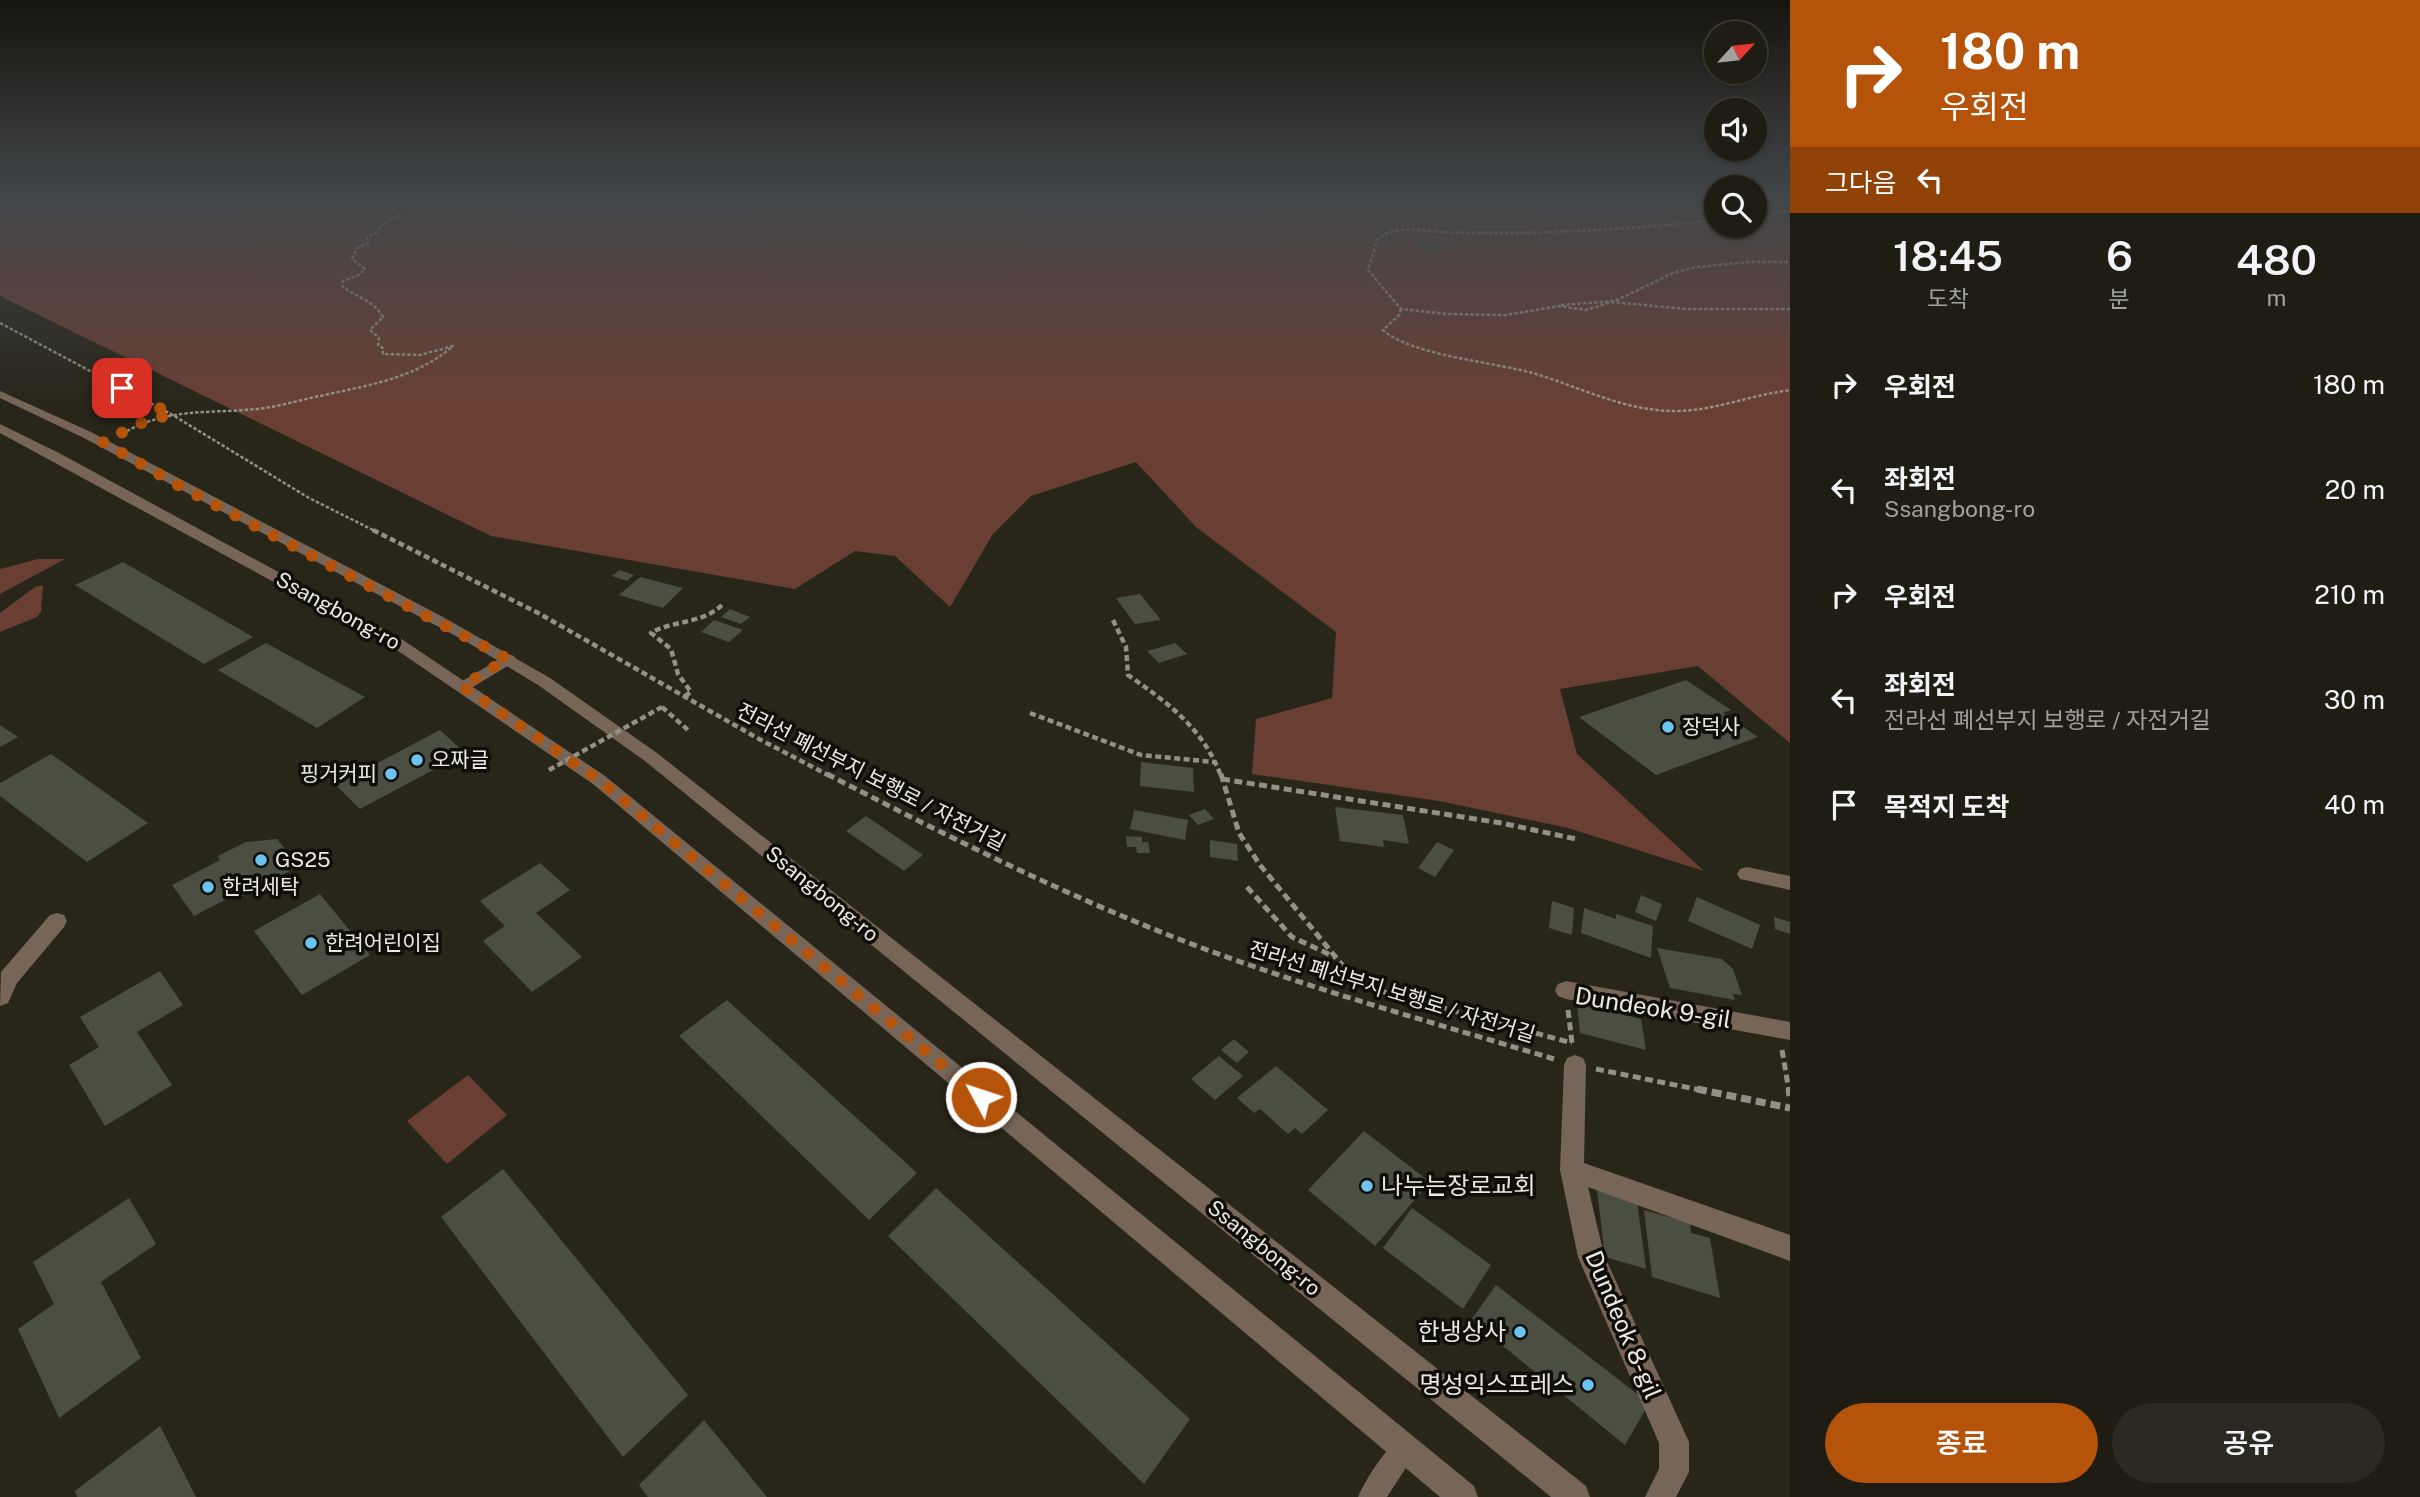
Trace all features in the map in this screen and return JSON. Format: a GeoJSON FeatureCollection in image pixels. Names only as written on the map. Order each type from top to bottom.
{"type":"FeatureCollection","features":[{"type":"Feature","properties":{"kind":"street","name":"Ssangbong-ro"},"geometry":{"type":"LineString","coordinates":[[0,394],[103,442],[181,487],[508,659],[580,705],[651,757],[1576,1497]]}},
{"type":"Feature","properties":{"kind":"street","name":"Ssangbong-ro"},"geometry":{"type":"LineString","coordinates":[[0,428],[394,641],[599,780],[1463,1497]]}},
{"type":"Feature","properties":{"kind":"street"},"geometry":{"type":"LineString","coordinates":[[462,686],[508,659]]}},
{"type":"Feature","properties":{"kind":"street"},"geometry":{"type":"LineString","coordinates":[[1747,874],[1790,883]]}},
{"type":"Feature","properties":{"kind":"street"},"geometry":{"type":"LineString","coordinates":[[0,997],[22,960],[57,921]]}},
{"type":"Feature","properties":{"kind":"street","name":"Dundeok 9-gil"},"geometry":{"type":"LineString","coordinates":[[1566,990],[1784,1030]]}},
{"type":"Feature","properties":{"kind":"street"},"geometry":{"type":"LineString","coordinates":[[1574,1054],[1572,1170],[1790,1248]]}},
{"type":"Feature","properties":{"kind":"street","name":"Dundeok 8-gil"},"geometry":{"type":"LineString","coordinates":[[1572,1170],[1591,1257],[1674,1443],[1674,1472],[1660,1497]]}},
{"type":"Feature","properties":{"kind":"lane"},"geometry":{"type":"LineString","coordinates":[[1371,1497],[1405,1449]]}},
{"type":"Feature","properties":{"kind":"path"},"geometry":{"type":"LineString","coordinates":[[103,442],[141,423],[171,414],[260,409],[397,379],[436,361],[453,346],[420,355],[383,354],[383,348],[378,345],[379,338],[370,330],[383,317],[377,306],[371,300],[342,286],[343,281],[359,275],[365,269],[361,266]]}},
{"type":"Feature","properties":{"kind":"path"},"geometry":{"type":"LineString","coordinates":[[1369,266],[1368,270],[1401,309],[1447,314],[1506,315],[1577,302],[1686,309],[1790,309]]}},
{"type":"Feature","properties":{"kind":"path"},"geometry":{"type":"LineString","coordinates":[[1559,306],[1586,310],[1612,303],[1682,270],[1717,266]]}},
{"type":"Feature","properties":{"kind":"path"},"geometry":{"type":"LineString","coordinates":[[1401,309],[1399,315],[1383,330],[1391,337],[1536,374],[1623,404],[1676,412],[1790,390]]}},
{"type":"Feature","properties":{"kind":"path","name":"전라선 폐선부지 보행로 / 자전거길"},"geometry":{"type":"LineString","coordinates":[[0,323],[171,414],[309,498],[540,614],[900,813],[1065,893],[1178,939],[1301,983],[1790,1108]]}},
{"type":"Feature","properties":{"kind":"path"},"geometry":{"type":"LineString","coordinates":[[685,696],[691,692],[690,688],[678,674],[675,656],[652,633],[663,627],[703,619],[724,603]]}},
{"type":"Feature","properties":{"kind":"path"},"geometry":{"type":"LineString","coordinates":[[1113,620],[1126,647],[1128,675],[1184,716],[1214,762],[1246,844],[1260,865],[1352,977],[1366,987],[1574,1054]]}},
{"type":"Feature","properties":{"kind":"path"},"geometry":{"type":"LineString","coordinates":[[549,770],[662,708],[689,731]]}},
{"type":"Feature","properties":{"kind":"path"},"geometry":{"type":"LineString","coordinates":[[1030,712],[1141,755],[1163,760],[1214,762]]}},
{"type":"Feature","properties":{"kind":"path"},"geometry":{"type":"LineString","coordinates":[[1222,779],[1501,823],[1576,839]]}},
{"type":"Feature","properties":{"kind":"path"},"geometry":{"type":"LineString","coordinates":[[1247,887],[1293,937],[1336,957]]}},
{"type":"Feature","properties":{"kind":"path","name":"Dundeok 9-gil"},"geometry":{"type":"LineString","coordinates":[[1566,990],[1574,1054]]}},
{"type":"Feature","properties":{"kind":"path"},"geometry":{"type":"LineString","coordinates":[[1784,1030],[1790,1096]]}},
{"type":"Feature","properties":{"kind":"shaded area"},"geometry":{"type":"Polygon","coordinates":[[[0,266],[1790,266],[1790,743],[1698,666],[1560,689],[1577,754],[1704,871],[1568,828],[1439,801],[1252,774],[1256,719],[1332,698],[1336,632],[1196,527],[1136,462],[1031,496],[993,534],[950,607],[895,556],[855,551],[795,589],[491,536],[0,296],[0,266]]]}},
{"type":"Feature","properties":{"kind":"shaded area"},"geometry":{"type":"Polygon","coordinates":[[[38,559],[65,559],[0,594],[0,569],[38,559]]]}},
{"type":"Feature","properties":{"kind":"shaded area"},"geometry":{"type":"Polygon","coordinates":[[[43,585],[41,612],[37,617],[0,632],[0,613],[35,587],[43,585]]]}},
{"type":"Feature","properties":{"kind":"shaded area"},"geometry":{"type":"Polygon","coordinates":[[[468,1075],[507,1115],[447,1164],[407,1121],[468,1075]]]}},
{"type":"Feature","properties":{"kind":"building"},"geometry":{"type":"Polygon","coordinates":[[[123,562],[253,637],[204,664],[75,585],[123,562]]]}},
{"type":"Feature","properties":{"kind":"building"},"geometry":{"type":"Polygon","coordinates":[[[620,570],[634,575],[627,581],[612,576],[620,570]]]}},
{"type":"Feature","properties":{"kind":"building"},"geometry":{"type":"Polygon","coordinates":[[[640,577],[683,588],[663,608],[619,595],[640,577]]]}},
{"type":"Feature","properties":{"kind":"building"},"geometry":{"type":"Polygon","coordinates":[[[1140,594],[1161,620],[1135,624],[1116,598],[1140,594]]]}},
{"type":"Feature","properties":{"kind":"building"},"geometry":{"type":"Polygon","coordinates":[[[730,609],[750,617],[741,624],[721,617],[730,609]]]}},
{"type":"Feature","properties":{"kind":"building"},"geometry":{"type":"Polygon","coordinates":[[[714,620],[743,630],[729,642],[701,632],[714,620]]]}},
{"type":"Feature","properties":{"kind":"building"},"geometry":{"type":"Polygon","coordinates":[[[266,643],[365,697],[317,728],[218,670],[266,643]]]}},
{"type":"Feature","properties":{"kind":"building"},"geometry":{"type":"Polygon","coordinates":[[[1175,643],[1187,654],[1159,663],[1147,651],[1175,643]]]}},
{"type":"Feature","properties":{"kind":"building","name":"장덕사"},"geometry":{"type":"Polygon","coordinates":[[[1686,680],[1731,710],[1723,713],[1758,737],[1656,775],[1579,717],[1686,680]]]}},
{"type":"Feature","properties":{"kind":"building"},"geometry":{"type":"Polygon","coordinates":[[[0,725],[18,737],[0,747],[0,725]]]}},
{"type":"Feature","properties":{"kind":"building"},"geometry":{"type":"Polygon","coordinates":[[[440,730],[465,753],[360,809],[336,785],[440,730]]]}},
{"type":"Feature","properties":{"kind":"building"},"geometry":{"type":"Polygon","coordinates":[[[51,754],[148,823],[87,862],[0,796],[0,783],[51,754]]]}},
{"type":"Feature","properties":{"kind":"building"},"geometry":{"type":"Polygon","coordinates":[[[1141,762],[1193,768],[1194,792],[1140,786],[1141,762]]]}},
{"type":"Feature","properties":{"kind":"building"},"geometry":{"type":"Polygon","coordinates":[[[1335,807],[1403,815],[1409,844],[1383,840],[1384,847],[1340,841],[1335,807]]]}},
{"type":"Feature","properties":{"kind":"building"},"geometry":{"type":"Polygon","coordinates":[[[1205,809],[1214,819],[1198,825],[1189,815],[1205,809]]]}},
{"type":"Feature","properties":{"kind":"building"},"geometry":{"type":"Polygon","coordinates":[[[1134,810],[1188,820],[1185,840],[1130,829],[1134,810]]]}},
{"type":"Feature","properties":{"kind":"building"},"geometry":{"type":"Polygon","coordinates":[[[866,816],[923,855],[904,871],[846,831],[866,816]]]}},
{"type":"Feature","properties":{"kind":"building"},"geometry":{"type":"Polygon","coordinates":[[[1126,836],[1142,837],[1142,842],[1148,842],[1150,853],[1137,853],[1136,847],[1127,847],[1126,836]]]}},
{"type":"Feature","properties":{"kind":"building"},"geometry":{"type":"Polygon","coordinates":[[[277,839],[299,866],[241,897],[238,893],[194,916],[172,885],[220,860],[218,856],[246,842],[277,839]]]}},
{"type":"Feature","properties":{"kind":"building"},"geometry":{"type":"Polygon","coordinates":[[[1210,840],[1237,844],[1238,861],[1210,857],[1210,840]]]}},
{"type":"Feature","properties":{"kind":"building"},"geometry":{"type":"Polygon","coordinates":[[[1437,842],[1454,850],[1435,877],[1418,868],[1437,842]]]}},
{"type":"Feature","properties":{"kind":"building"},"geometry":{"type":"Polygon","coordinates":[[[540,863],[570,890],[536,913],[582,957],[532,992],[483,941],[505,926],[480,901],[540,863]]]}},
{"type":"Feature","properties":{"kind":"building","name":"한려어린이집"},"geometry":{"type":"Polygon","coordinates":[[[320,894],[370,955],[302,995],[254,931],[320,894]]]}},
{"type":"Feature","properties":{"kind":"building"},"geometry":{"type":"Polygon","coordinates":[[[1641,895],[1662,904],[1656,921],[1635,912],[1641,895]]]}},
{"type":"Feature","properties":{"kind":"building"},"geometry":{"type":"Polygon","coordinates":[[[1697,897],[1760,925],[1752,949],[1688,921],[1697,897]]]}},
{"type":"Feature","properties":{"kind":"building"},"geometry":{"type":"Polygon","coordinates":[[[1552,901],[1574,908],[1572,935],[1549,928],[1552,901]]]}},
{"type":"Feature","properties":{"kind":"building"},"geometry":{"type":"Polygon","coordinates":[[[1584,908],[1616,919],[1616,914],[1653,926],[1651,958],[1581,933],[1584,908]]]}},
{"type":"Feature","properties":{"kind":"building"},"geometry":{"type":"Polygon","coordinates":[[[1774,917],[1790,922],[1790,934],[1775,929],[1774,917]]]}},
{"type":"Feature","properties":{"kind":"building"},"geometry":{"type":"Polygon","coordinates":[[[1657,948],[1722,959],[1733,969],[1742,995],[1733,994],[1735,1000],[1670,988],[1657,948]]]}},
{"type":"Feature","properties":{"kind":"building"},"geometry":{"type":"Polygon","coordinates":[[[160,971],[183,1005],[137,1032],[172,1085],[105,1126],[69,1065],[99,1047],[80,1017],[160,971]]]}},
{"type":"Feature","properties":{"kind":"building"},"geometry":{"type":"Polygon","coordinates":[[[727,1000],[917,1173],[869,1220],[679,1036],[727,1000]]]}},
{"type":"Feature","properties":{"kind":"building"},"geometry":{"type":"Polygon","coordinates":[[[1577,1003],[1641,1019],[1646,1050],[1580,1033],[1577,1003]]]}},
{"type":"Feature","properties":{"kind":"building"},"geometry":{"type":"Polygon","coordinates":[[[1234,1039],[1249,1052],[1237,1063],[1221,1050],[1234,1039]]]}},
{"type":"Feature","properties":{"kind":"building"},"geometry":{"type":"Polygon","coordinates":[[[1219,1056],[1243,1076],[1215,1100],[1191,1079],[1219,1056]]]}},
{"type":"Feature","properties":{"kind":"building"},"geometry":{"type":"Polygon","coordinates":[[[1276,1066],[1328,1110],[1302,1134],[1295,1128],[1288,1134],[1260,1109],[1254,1113],[1237,1098],[1276,1066]]]}},
{"type":"Feature","properties":{"kind":"building"},"geometry":{"type":"Polygon","coordinates":[[[1364,1131],[1430,1182],[1375,1246],[1308,1190],[1364,1131]]]}},
{"type":"Feature","properties":{"kind":"building"},"geometry":{"type":"Polygon","coordinates":[[[503,1169],[688,1395],[623,1457],[441,1217],[503,1169]]]}},
{"type":"Feature","properties":{"kind":"building"},"geometry":{"type":"Polygon","coordinates":[[[936,1188],[1190,1419],[1144,1484],[888,1236],[936,1188]]]}},
{"type":"Feature","properties":{"kind":"building"},"geometry":{"type":"Polygon","coordinates":[[[1597,1190],[1637,1201],[1646,1269],[1605,1257],[1597,1190]]]}},
{"type":"Feature","properties":{"kind":"building"},"geometry":{"type":"Polygon","coordinates":[[[129,1198],[156,1244],[101,1282],[141,1358],[59,1418],[18,1329],[54,1304],[33,1262],[129,1198]]]}},
{"type":"Feature","properties":{"kind":"building"},"geometry":{"type":"Polygon","coordinates":[[[1412,1208],[1491,1265],[1463,1309],[1383,1248],[1412,1208]]]}},
{"type":"Feature","properties":{"kind":"building"},"geometry":{"type":"Polygon","coordinates":[[[1644,1210],[1690,1223],[1691,1233],[1710,1238],[1720,1298],[1652,1277],[1644,1210]]]}},
{"type":"Feature","properties":{"kind":"building"},"geometry":{"type":"Polygon","coordinates":[[[1496,1285],[1649,1403],[1625,1445],[1471,1320],[1496,1285]]]}},
{"type":"Feature","properties":{"kind":"building"},"geometry":{"type":"Polygon","coordinates":[[[704,1420],[767,1497],[648,1497],[639,1485],[704,1420]]]}},
{"type":"Feature","properties":{"kind":"building"},"geometry":{"type":"Polygon","coordinates":[[[160,1426],[196,1497],[77,1497],[75,1491],[160,1426]]]}},
{"type":"Feature","properties":{"kind":"place","name":"장덕사"},"geometry":{"type":"Point","coordinates":[1668,727]}},
{"type":"Feature","properties":{"kind":"place","name":"오짜글"},"geometry":{"type":"Point","coordinates":[417,760]}},
{"type":"Feature","properties":{"kind":"place","name":"핑거커피"},"geometry":{"type":"Point","coordinates":[391,774]}},
{"type":"Feature","properties":{"kind":"place","name":"GS25"},"geometry":{"type":"Point","coordinates":[261,860]}},
{"type":"Feature","properties":{"kind":"place","name":"한려세탁"},"geometry":{"type":"Point","coordinates":[208,887]}},
{"type":"Feature","properties":{"kind":"place","name":"한려어린이집"},"geometry":{"type":"Point","coordinates":[311,943]}},
{"type":"Feature","properties":{"kind":"place","name":"나누는장로교회"},"geometry":{"type":"Point","coordinates":[1367,1186]}},
{"type":"Feature","properties":{"kind":"place","name":"한냉상사"},"geometry":{"type":"Point","coordinates":[1520,1332]}},
{"type":"Feature","properties":{"kind":"place","name":"명성익스프레스"},"geometry":{"type":"Point","coordinates":[1588,1385]}},
{"type":"Feature","properties":{"kind":"route"},"geometry":{"type":"LineString","coordinates":[[122,388],[171,414],[141,423],[103,442],[181,487],[508,659],[462,686],[599,780],[981,1097]]}}]}
